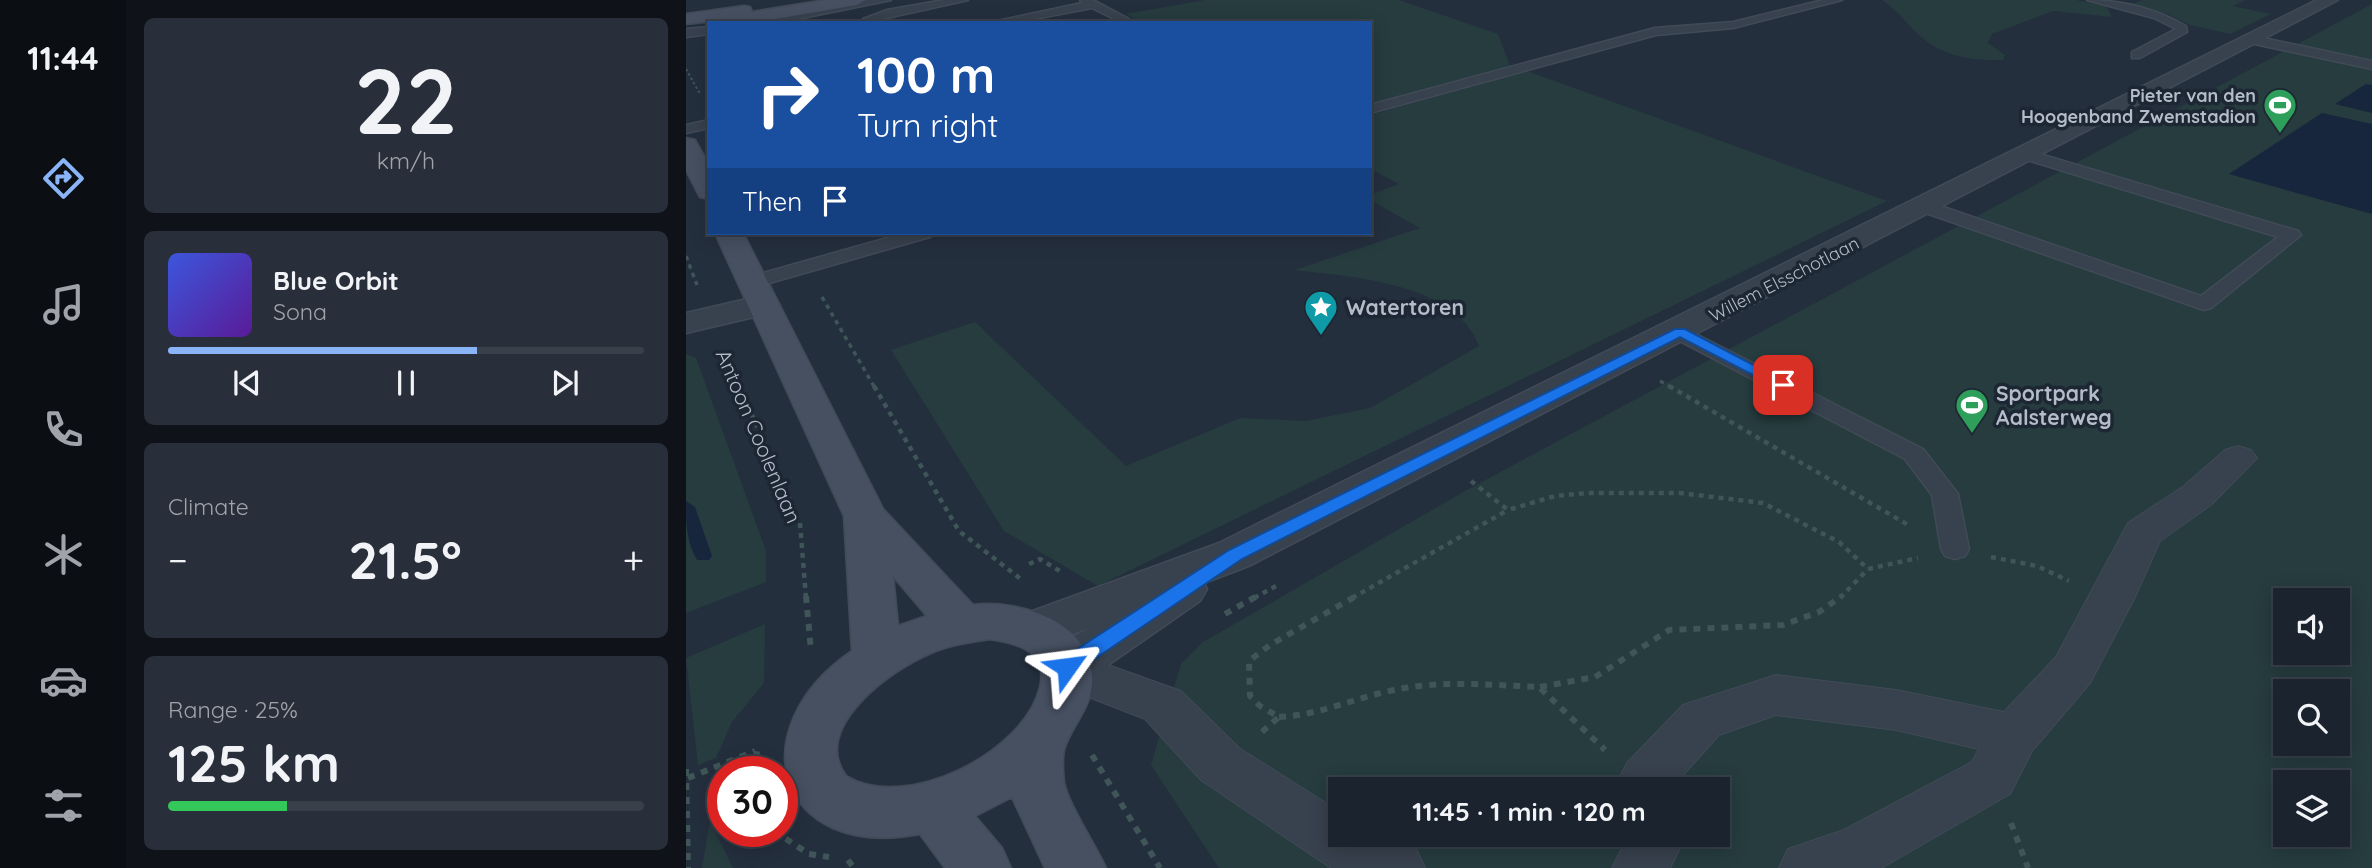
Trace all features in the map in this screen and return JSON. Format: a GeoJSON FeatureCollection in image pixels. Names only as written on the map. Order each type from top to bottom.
{"type":"FeatureCollection","features":[{"type":"Feature","properties":{"kind":"main road"},"geometry":{"type":"LineString","coordinates":[[686,19],[811,0]]}},
{"type":"Feature","properties":{"kind":"main road"},"geometry":{"type":"LineString","coordinates":[[731,21],[857,0]]}},
{"type":"Feature","properties":{"kind":"main road"},"geometry":{"type":"LineString","coordinates":[[686,30],[707,27]]}},
{"type":"Feature","properties":{"kind":"main road"},"geometry":{"type":"LineString","coordinates":[[686,145],[707,187]]}},
{"type":"Feature","properties":{"kind":"main road"},"geometry":{"type":"LineString","coordinates":[[730,235],[865,516],[962,624]]}},
{"type":"Feature","properties":{"kind":"main road"},"geometry":{"type":"LineString","coordinates":[[865,516],[877,659]]}},
{"type":"Feature","properties":{"kind":"main road"},"geometry":{"type":"LineString","coordinates":[[1063,747],[1009,769],[972,792],[933,807],[889,814],[851,810],[825,795],[810,772],[809,744],[822,713],[846,684],[877,659],[918,636],[962,624],[1002,622],[1036,629],[1088,675],[1066,691],[1057,716],[1063,747],[1036,788],[1076,868]]}},
{"type":"Feature","properties":{"kind":"main road"},"geometry":{"type":"LineString","coordinates":[[933,807],[981,868]]}},
{"type":"Feature","properties":{"kind":"street","name":"Willem Elsschotlaan"},"geometry":{"type":"LineString","coordinates":[[1036,629],[1235,554],[1680,332],[2330,0]]}},
{"type":"Feature","properties":{"kind":"street"},"geometry":{"type":"LineString","coordinates":[[698,321],[758,294]]}},
{"type":"Feature","properties":{"kind":"street"},"geometry":{"type":"LineString","coordinates":[[1808,868],[1857,852],[1991,778],[2014,736],[2073,670],[2112,600],[2143,533],[2198,495],[2238,458]]}},
{"type":"Feature","properties":{"kind":"street","name":"Willem Elsschotlaan"},"geometry":{"type":"LineString","coordinates":[[1088,675],[1235,554]]}},
{"type":"Feature","properties":{"kind":"street"},"geometry":{"type":"LineString","coordinates":[[1088,675],[1163,705],[1220,764],[1353,851],[1396,868]]}},
{"type":"Feature","properties":{"kind":"street"},"geometry":{"type":"LineString","coordinates":[[1653,777],[1701,720],[1776,695],[1896,710],[2014,736]]}},
{"type":"Feature","properties":{"kind":"street"},"geometry":{"type":"LineString","coordinates":[[1641,868],[1652,847]]}},
{"type":"Feature","properties":{"kind":"lane"},"geometry":{"type":"LineString","coordinates":[[768,21],[886,0]]}},
{"type":"Feature","properties":{"kind":"lane"},"geometry":{"type":"LineString","coordinates":[[865,21],[887,13],[963,0]]}},
{"type":"Feature","properties":{"kind":"lane"},"geometry":{"type":"LineString","coordinates":[[1372,108],[1655,32],[1733,25],[1837,0]]}},
{"type":"Feature","properties":{"kind":"lane"},"geometry":{"type":"LineString","coordinates":[[2092,0],[2116,2],[2158,15],[2182,28],[2181,32],[2136,55]]}},
{"type":"Feature","properties":{"kind":"lane"},"geometry":{"type":"LineString","coordinates":[[1003,21],[1089,2],[1122,19],[1121,21]]}},
{"type":"Feature","properties":{"kind":"lane"},"geometry":{"type":"LineString","coordinates":[[2254,40],[2371,65]]}},
{"type":"Feature","properties":{"kind":"lane"},"geometry":{"type":"LineString","coordinates":[[2355,74],[2371,65]]}},
{"type":"Feature","properties":{"kind":"lane"},"geometry":{"type":"LineString","coordinates":[[686,129],[707,124]]}},
{"type":"Feature","properties":{"kind":"lane"},"geometry":{"type":"LineString","coordinates":[[1926,207],[2204,304],[2292,235],[2028,155]]}},
{"type":"Feature","properties":{"kind":"lane"},"geometry":{"type":"LineString","coordinates":[[758,294],[804,267],[917,235]]}},
{"type":"Feature","properties":{"kind":"lane"},"geometry":{"type":"LineString","coordinates":[[1680,332],[1914,454],[1945,494],[1955,549]]}},
{"type":"Feature","properties":{"kind":"path"},"geometry":{"type":"LineString","coordinates":[[686,69],[703,100]]}},
{"type":"Feature","properties":{"kind":"path","name":"Antoon Coolenlaan"},"geometry":{"type":"LineString","coordinates":[[686,256],[698,321],[800,523],[812,647],[810,658]]}},
{"type":"Feature","properties":{"kind":"path"},"geometry":{"type":"LineString","coordinates":[[804,267],[959,531],[1010,571]]}},
{"type":"Feature","properties":{"kind":"path"},"geometry":{"type":"LineString","coordinates":[[1656,379],[1906,524],[1955,549],[2037,566],[2112,600]]}},
{"type":"Feature","properties":{"kind":"path"},"geometry":{"type":"LineString","coordinates":[[1469,480],[1508,510]]}},
{"type":"Feature","properties":{"kind":"path"},"geometry":{"type":"LineString","coordinates":[[1868,569],[1839,542],[1763,503],[1680,493],[1586,493],[1555,496],[1508,510],[1270,645],[1249,661],[1245,688],[1255,705],[1279,717],[1308,718],[1407,687],[1469,684],[1539,687],[1572,685],[1610,670],[1635,647],[1672,629],[1736,629],[1791,624],[1829,609],[1853,588],[1868,569],[1955,549]]}},
{"type":"Feature","properties":{"kind":"path"},"geometry":{"type":"LineString","coordinates":[[1539,687],[1613,758],[1638,777]]}},
{"type":"Feature","properties":{"kind":"path"},"geometry":{"type":"LineString","coordinates":[[1220,764],[1279,717]]}},
{"type":"Feature","properties":{"kind":"path"},"geometry":{"type":"LineString","coordinates":[[755,756],[761,739]]}},
{"type":"Feature","properties":{"kind":"path"},"geometry":{"type":"LineString","coordinates":[[1063,747],[1160,868]]}},
{"type":"Feature","properties":{"kind":"path"},"geometry":{"type":"LineString","coordinates":[[688,778],[755,750]]}},
{"type":"Feature","properties":{"kind":"path"},"geometry":{"type":"LineString","coordinates":[[686,769],[688,868]]}},
{"type":"Feature","properties":{"kind":"green space"},"geometry":{"type":"Polygon","coordinates":[[[1205,0],[1399,0],[1498,34],[1510,66],[1372,103],[1372,21],[1138,21],[1126,14],[1205,0]]]}},
{"type":"Feature","properties":{"kind":"green space"},"geometry":{"type":"Polygon","coordinates":[[[1882,0],[2076,0],[2106,6],[2112,17],[2053,11],[1992,34],[1988,43],[2005,55],[2003,60],[1977,59],[1952,54],[1930,44],[1882,0]]]}},
{"type":"Feature","properties":{"kind":"green space"},"geometry":{"type":"Polygon","coordinates":[[[2143,0],[2245,0],[2233,6],[2271,14],[2230,34],[2190,25],[2170,15],[2135,6],[2134,3],[2143,0]]]}},
{"type":"Feature","properties":{"kind":"green space","name":"Sportpark Aalsterweg"},"geometry":{"type":"Polygon","coordinates":[[[2372,4],[2372,868],[1219,868],[1151,765],[1181,664],[1203,642],[1465,491],[2372,4]]]}},
{"type":"Feature","properties":{"kind":"green space"},"geometry":{"type":"Polygon","coordinates":[[[1527,71],[1887,201],[1098,586],[1004,531],[891,350],[975,322],[1126,466],[1240,418],[1306,421],[1370,408],[1479,346],[1467,325],[1449,309],[1426,296],[1373,281],[1295,270],[1420,228],[1372,201],[1372,194],[1399,184],[1372,170],[1372,114],[1527,71]]]}},
{"type":"Feature","properties":{"kind":"green space"},"geometry":{"type":"Polygon","coordinates":[[[686,354],[696,358],[766,551],[766,582],[686,613],[686,354]]]}},
{"type":"Feature","properties":{"kind":"green space"},"geometry":{"type":"Polygon","coordinates":[[[765,624],[764,683],[732,722],[717,756],[707,756],[707,762],[698,765],[686,658],[765,624]]]}},
{"type":"Feature","properties":{"kind":"green space"},"geometry":{"type":"Polygon","coordinates":[[[707,839],[707,847],[723,847],[733,868],[702,868],[707,839]]]}},
{"type":"Feature","properties":{"kind":"water"},"geometry":{"type":"Polygon","coordinates":[[[2366,84],[2372,85],[2372,113],[2335,104],[2366,84]]]}},
{"type":"Feature","properties":{"kind":"water"},"geometry":{"type":"Polygon","coordinates":[[[2322,113],[2372,124],[2372,214],[2229,174],[2322,113]]]}},
{"type":"Feature","properties":{"kind":"waterway"},"geometry":{"type":"LineString","coordinates":[[686,507],[703,556]]}},
{"type":"Feature","properties":{"kind":"place","name":"Pieter van den Hoogenband Zwemstadion"},"geometry":{"type":"Point","coordinates":[2280,135]}},
{"type":"Feature","properties":{"kind":"place","name":"Watertoren"},"geometry":{"type":"Point","coordinates":[1321,337]}},
{"type":"Feature","properties":{"kind":"place","name":"Sportpark Aalsterweg"},"geometry":{"type":"Point","coordinates":[1972,435]}},
{"type":"Feature","properties":{"kind":"route"},"geometry":{"type":"LineString","coordinates":[[1067,667],[1235,554],[1680,332],[1783,385]]}}]}
